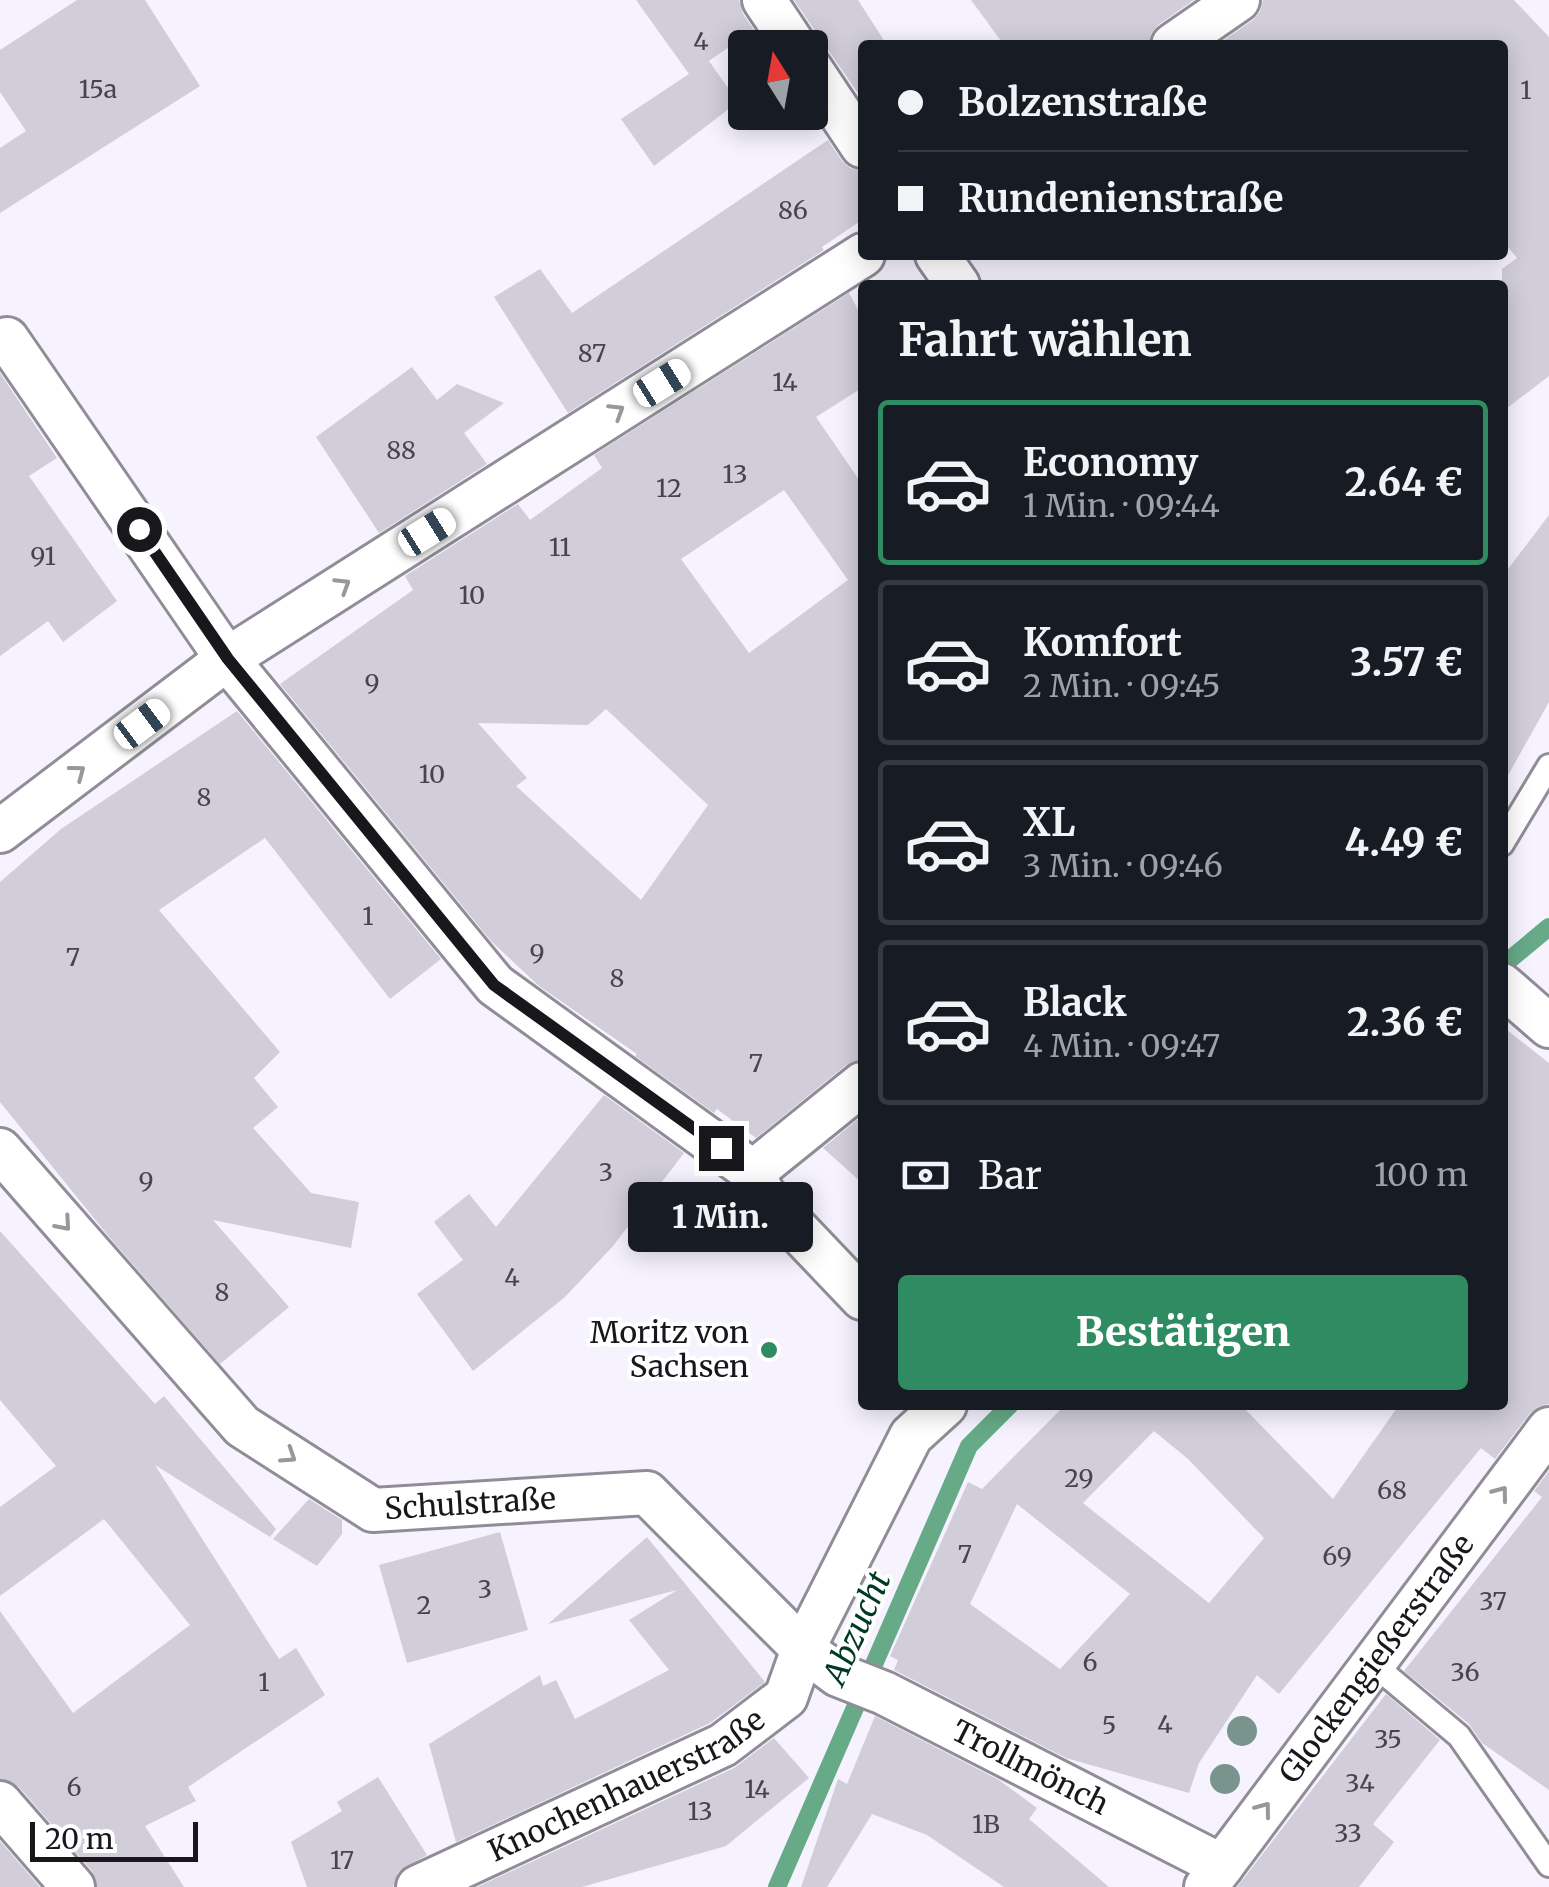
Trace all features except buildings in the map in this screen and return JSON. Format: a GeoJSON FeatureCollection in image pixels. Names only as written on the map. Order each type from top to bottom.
{"type":"FeatureCollection","features":[{"type":"Feature","properties":{"kind":"street"},"geometry":{"type":"LineString","coordinates":[[764,0],[784,30]]}},
{"type":"Feature","properties":{"kind":"street"},"geometry":{"type":"LineString","coordinates":[[1180,40],[1238,0]]}},
{"type":"Feature","properties":{"kind":"street"},"geometry":{"type":"LineString","coordinates":[[828,95],[858,140]]}},
{"type":"Feature","properties":{"kind":"street"},"geometry":{"type":"LineString","coordinates":[[0,831],[228,659],[858,258]]}},
{"type":"Feature","properties":{"kind":"street"},"geometry":{"type":"LineString","coordinates":[[3,334],[228,659],[494,985],[754,1172],[763,1194],[858,1294]]}},
{"type":"Feature","properties":{"kind":"street"},"geometry":{"type":"LineString","coordinates":[[1508,991],[1549,1026]]}},
{"type":"Feature","properties":{"kind":"street"},"geometry":{"type":"LineString","coordinates":[[754,1172],[858,1087]]}},
{"type":"Feature","properties":{"kind":"street","name":"Schulstraße"},"geometry":{"type":"LineString","coordinates":[[0,1150],[242,1426],[373,1510],[648,1494],[803,1649],[838,1675]]}},
{"type":"Feature","properties":{"kind":"street","name":"Knochenhauerstraße"},"geometry":{"type":"LineString","coordinates":[[418,1887],[723,1744],[786,1697],[803,1649],[911,1436],[940,1410]]}},
{"type":"Feature","properties":{"kind":"street","name":"Glockengießerstraße"},"geometry":{"type":"LineString","coordinates":[[1214,1876],[1549,1429]]}},
{"type":"Feature","properties":{"kind":"street","name":"Trollmönch"},"geometry":{"type":"LineString","coordinates":[[838,1675],[884,1693],[1214,1876]]}},
{"type":"Feature","properties":{"kind":"street"},"geometry":{"type":"LineString","coordinates":[[0,1803],[72,1887]]}},
{"type":"Feature","properties":{"kind":"lane"},"geometry":{"type":"LineString","coordinates":[[1508,834],[1549,766]]}},
{"type":"Feature","properties":{"kind":"lane"},"geometry":{"type":"LineString","coordinates":[[1373,1664],[1459,1736],[1549,1865]]}},
{"type":"Feature","properties":{"kind":"waterway","name":"Abzucht"},"geometry":{"type":"LineString","coordinates":[[1508,961],[1549,927]]}},
{"type":"Feature","properties":{"kind":"waterway","name":"Abzucht"},"geometry":{"type":"LineString","coordinates":[[777,1887],[969,1446],[1005,1410]]}},
{"type":"Feature","properties":{"kind":"place","name":"Moritz von Sachsen"},"geometry":{"type":"Point","coordinates":[769,1350]}},
{"type":"Feature","properties":{"kind":"route"},"geometry":{"type":"LineString","coordinates":[[139,529],[228,659],[494,985],[721,1148]]}}]}
